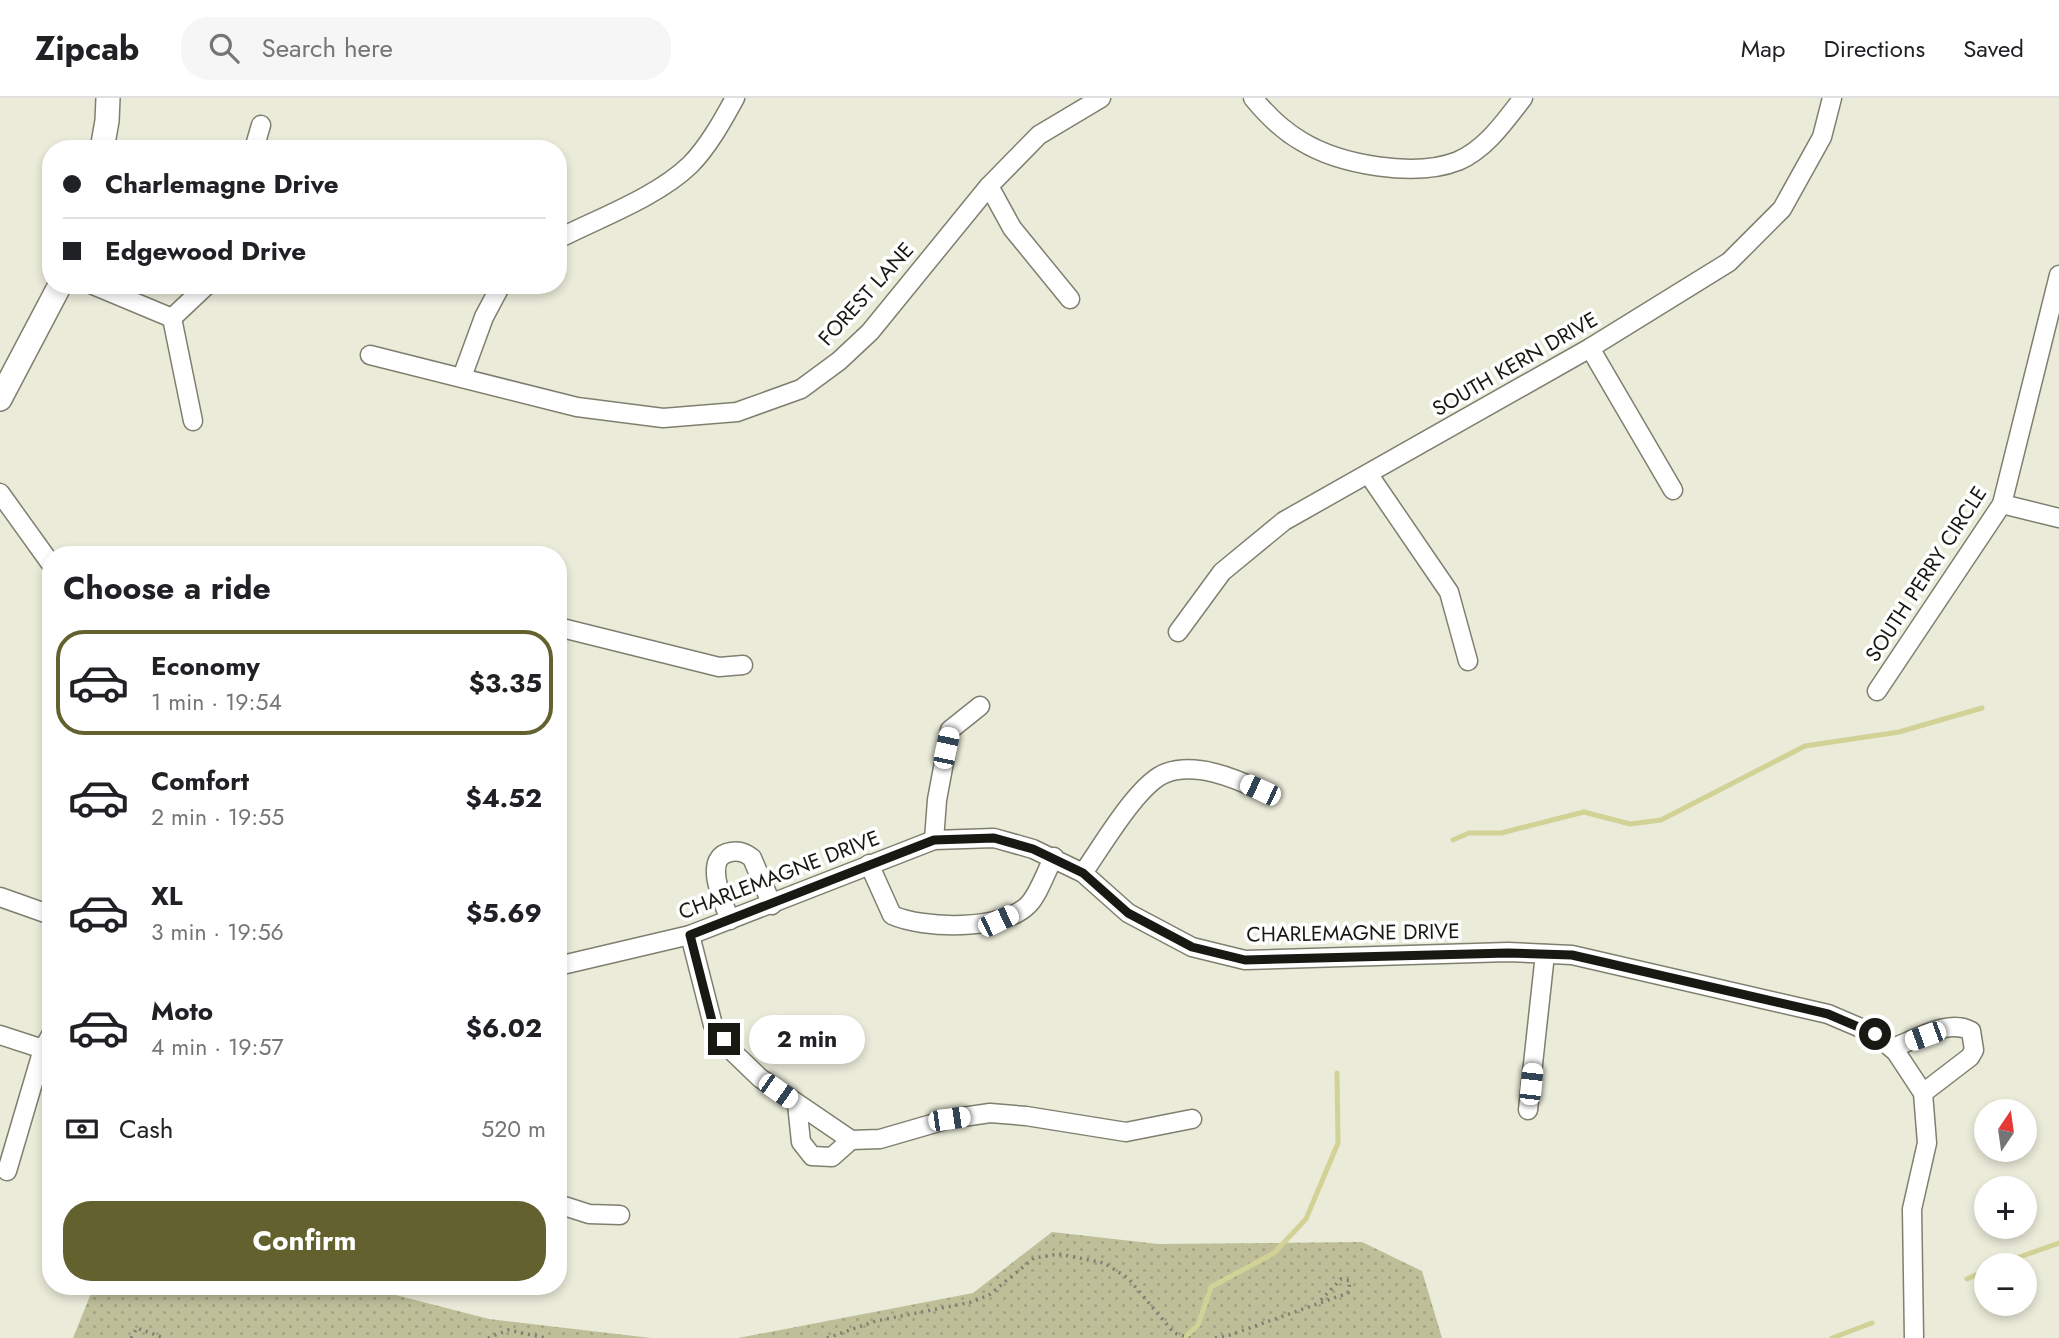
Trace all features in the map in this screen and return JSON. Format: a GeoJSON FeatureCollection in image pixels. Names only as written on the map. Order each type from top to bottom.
{"type":"FeatureCollection","features":[{"type":"Feature","properties":{"kind":"main road"},"geometry":{"type":"LineString","coordinates":[[104,140],[108,98]]}},
{"type":"Feature","properties":{"kind":"main road"},"geometry":{"type":"LineString","coordinates":[[0,399],[55,294]]}},
{"type":"Feature","properties":{"kind":"street"},"geometry":{"type":"LineString","coordinates":[[567,234],[647,194],[690,165],[723,120],[735,98]]}},
{"type":"Feature","properties":{"kind":"street","name":"FOREST LANE"},"geometry":{"type":"LineString","coordinates":[[370,355],[577,407],[663,418],[737,412],[763,403],[801,389],[839,361],[870,331],[989,186],[1039,135],[1101,98]]}},
{"type":"Feature","properties":{"kind":"street"},"geometry":{"type":"LineString","coordinates":[[1253,98],[1302,142],[1357,163],[1407,169],[1458,160],[1494,135],[1523,98]]}},
{"type":"Feature","properties":{"kind":"street","name":"SOUTH KERN DRIVE"},"geometry":{"type":"LineString","coordinates":[[1178,632],[1222,572],[1284,521],[1590,348],[1729,262],[1782,209],[1822,137],[1832,98]]}},
{"type":"Feature","properties":{"kind":"street"},"geometry":{"type":"LineString","coordinates":[[257,140],[261,125]]}},
{"type":"Feature","properties":{"kind":"street"},"geometry":{"type":"LineString","coordinates":[[989,186],[1012,228],[1070,299]]}},
{"type":"Feature","properties":{"kind":"street","name":"SOUTH PERRY CIRCLE"},"geometry":{"type":"LineString","coordinates":[[1877,691],[2003,504],[2059,275]]}},
{"type":"Feature","properties":{"kind":"street"},"geometry":{"type":"LineString","coordinates":[[115,294],[172,318]]}},
{"type":"Feature","properties":{"kind":"street"},"geometry":{"type":"LineString","coordinates":[[172,318],[197,294]]}},
{"type":"Feature","properties":{"kind":"street"},"geometry":{"type":"LineString","coordinates":[[462,377],[484,317],[496,294]]}},
{"type":"Feature","properties":{"kind":"street"},"geometry":{"type":"LineString","coordinates":[[172,318],[193,421]]}},
{"type":"Feature","properties":{"kind":"street"},"geometry":{"type":"LineString","coordinates":[[1590,348],[1673,490]]}},
{"type":"Feature","properties":{"kind":"street"},"geometry":{"type":"LineString","coordinates":[[1369,475],[1449,592],[1468,661]]}},
{"type":"Feature","properties":{"kind":"street"},"geometry":{"type":"LineString","coordinates":[[0,493],[42,551]]}},
{"type":"Feature","properties":{"kind":"street"},"geometry":{"type":"LineString","coordinates":[[2003,504],[2059,518]]}},
{"type":"Feature","properties":{"kind":"street"},"geometry":{"type":"LineString","coordinates":[[567,629],[719,667],[743,665]]}},
{"type":"Feature","properties":{"kind":"street"},"geometry":{"type":"LineString","coordinates":[[934,840],[937,800],[950,730],[980,706]]}},
{"type":"Feature","properties":{"kind":"street"},"geometry":{"type":"LineString","coordinates":[[1083,873],[1143,791],[1166,773],[1197,771],[1231,776],[1260,790]]}},
{"type":"Feature","properties":{"kind":"street","name":"CHARLEMAGNE DRIVE"},"geometry":{"type":"LineString","coordinates":[[567,964],[690,935],[934,840],[994,838],[1054,857],[1083,873],[1128,913],[1192,947],[1245,960],[1572,955],[1828,1014],[1875,1034],[1892,1048],[1923,1093],[1927,1143],[1912,1209],[1914,1338]]}},
{"type":"Feature","properties":{"kind":"street"},"geometry":{"type":"LineString","coordinates":[[730,920],[716,878],[719,859],[727,852],[739,851],[752,858],[772,905]]}},
{"type":"Feature","properties":{"kind":"street"},"geometry":{"type":"LineString","coordinates":[[869,864],[892,915],[908,923],[945,925],[998,921],[1018,911],[1029,904],[1054,857]]}},
{"type":"Feature","properties":{"kind":"street"},"geometry":{"type":"LineString","coordinates":[[0,897],[42,912]]}},
{"type":"Feature","properties":{"kind":"street"},"geometry":{"type":"LineString","coordinates":[[690,935],[713,1025],[734,1053],[760,1078],[851,1140],[880,1139],[949,1119],[990,1113],[1126,1132],[1192,1119]]}},
{"type":"Feature","properties":{"kind":"street"},"geometry":{"type":"LineString","coordinates":[[1528,1110],[1545,954]]}},
{"type":"Feature","properties":{"kind":"street"},"geometry":{"type":"LineString","coordinates":[[1892,1048],[1948,1026],[1963,1027],[1971,1031],[1974,1049],[1970,1057],[1923,1093]]}},
{"type":"Feature","properties":{"kind":"street"},"geometry":{"type":"LineString","coordinates":[[0,1035],[42,1041]]}},
{"type":"Feature","properties":{"kind":"street"},"geometry":{"type":"LineString","coordinates":[[7,1171],[42,1058]]}},
{"type":"Feature","properties":{"kind":"street"},"geometry":{"type":"LineString","coordinates":[[797,1104],[801,1142],[812,1157],[832,1157],[851,1140]]}},
{"type":"Feature","properties":{"kind":"street"},"geometry":{"type":"LineString","coordinates":[[567,1207],[589,1214],[620,1215]]}},
{"type":"Feature","properties":{"kind":"path"},"geometry":{"type":"LineString","coordinates":[[827,1338],[876,1321],[972,1302],[989,1295],[1034,1258],[1059,1254],[1104,1263],[1128,1278],[1174,1333],[1188,1338]]}},
{"type":"Feature","properties":{"kind":"path"},"geometry":{"type":"LineString","coordinates":[[1215,1338],[1226,1337],[1348,1293],[1350,1281],[1341,1279],[1318,1303]]}},
{"type":"Feature","properties":{"kind":"path"},"geometry":{"type":"LineString","coordinates":[[131,1338],[136,1328],[164,1338]]}},
{"type":"Feature","properties":{"kind":"path"},"geometry":{"type":"LineString","coordinates":[[488,1338],[508,1330],[546,1338]]}},
{"type":"Feature","properties":{"kind":"green space"},"geometry":{"type":"Polygon","coordinates":[[[1052,1232],[1158,1244],[1362,1242],[1422,1271],[1442,1338],[738,1338],[973,1293],[1052,1232]]]}},
{"type":"Feature","properties":{"kind":"green space"},"geometry":{"type":"Polygon","coordinates":[[[90,1295],[396,1295],[489,1319],[651,1338],[73,1338],[90,1295]]]}},
{"type":"Feature","properties":{"kind":"waterway"},"geometry":{"type":"LineString","coordinates":[[1453,840],[1469,833],[1501,833],[1584,812],[1630,824],[1661,820],[1805,746],[1899,732],[1982,708]]}},
{"type":"Feature","properties":{"kind":"waterway"},"geometry":{"type":"LineString","coordinates":[[1184,1338],[1198,1325],[1211,1287],[1274,1253],[1306,1219],[1338,1143],[1337,1073]]}},
{"type":"Feature","properties":{"kind":"waterway"},"geometry":{"type":"LineString","coordinates":[[2031,1253],[2059,1243]]}},
{"type":"Feature","properties":{"kind":"waterway"},"geometry":{"type":"LineString","coordinates":[[1967,1279],[1974,1276]]}},
{"type":"Feature","properties":{"kind":"waterway"},"geometry":{"type":"LineString","coordinates":[[1832,1338],[1872,1323]]}},
{"type":"Feature","properties":{"kind":"route"},"geometry":{"type":"LineString","coordinates":[[724,1039],[713,1025],[690,935],[934,840],[994,838],[1054,857],[1083,873],[1128,913],[1192,947],[1245,960],[1508,953],[1572,955],[1828,1014],[1875,1034]]}}]}
